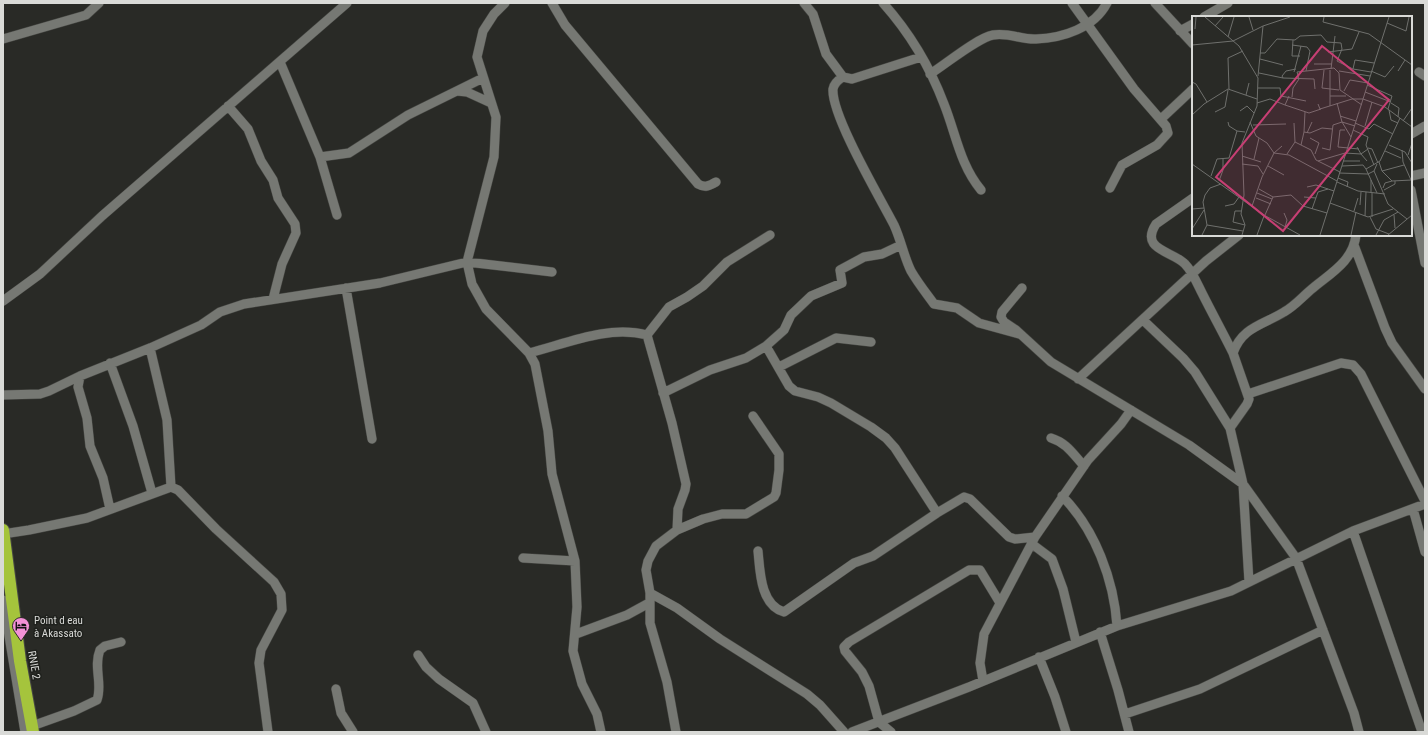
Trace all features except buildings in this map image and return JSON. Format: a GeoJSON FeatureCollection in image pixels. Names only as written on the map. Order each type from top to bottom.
{"type":"FeatureCollection","features":[{"type":"Feature","properties":{"kind":"highway","name":"RNIE 2"},"geometry":{"type":"LineString","coordinates":[[3,530],[30,730]]}},
{"type":"Feature","properties":{"kind":"street"},"geometry":{"type":"LineString","coordinates":[[3,39],[86,15],[99,3]]}},
{"type":"Feature","properties":{"kind":"street"},"geometry":{"type":"LineString","coordinates":[[3,301],[40,274],[108,211],[347,3]]}},
{"type":"Feature","properties":{"kind":"street"},"geometry":{"type":"LineString","coordinates":[[505,3],[494,14],[483,31],[477,57],[496,117],[494,157],[467,262],[472,284],[486,309],[529,353],[535,364],[540,382],[548,431],[552,474],[575,561],[576,634],[573,652],[582,684],[597,714],[602,732]]}},
{"type":"Feature","properties":{"kind":"street"},"geometry":{"type":"LineString","coordinates":[[552,3],[565,25],[698,184],[703,187],[716,182]]}},
{"type":"Feature","properties":{"kind":"street"},"geometry":{"type":"LineString","coordinates":[[804,3],[813,14],[826,54],[843,77],[852,79],[921,57]]}},
{"type":"Feature","properties":{"kind":"street"},"geometry":{"type":"LineString","coordinates":[[883,3],[909,36],[930,74],[944,103],[966,167],[981,190]]}},
{"type":"Feature","properties":{"kind":"street"},"geometry":{"type":"LineString","coordinates":[[1072,3],[1134,89],[1161,119],[1166,126],[1168,133],[1157,145],[1122,165],[1110,188]]}},
{"type":"Feature","properties":{"kind":"street"},"geometry":{"type":"LineString","coordinates":[[930,74],[982,39],[993,35],[1036,39],[1067,34],[1088,25],[1102,12],[1107,3]]}},
{"type":"Feature","properties":{"kind":"street"},"geometry":{"type":"LineString","coordinates":[[1156,3],[1192,43]]}},
{"type":"Feature","properties":{"kind":"street"},"geometry":{"type":"LineString","coordinates":[[1206,16],[1228,3]]}},
{"type":"Feature","properties":{"kind":"street"},"geometry":{"type":"LineString","coordinates":[[1180,31],[1192,25]]}},
{"type":"Feature","properties":{"kind":"street"},"geometry":{"type":"LineString","coordinates":[[280,62],[320,157],[337,215]]}},
{"type":"Feature","properties":{"kind":"street"},"geometry":{"type":"LineString","coordinates":[[843,77],[836,82],[833,88],[840,116],[854,149],[895,226],[901,245],[915,277],[934,304],[957,308],[979,323],[995,329],[1022,335]]}},
{"type":"Feature","properties":{"kind":"street"},"geometry":{"type":"LineString","coordinates":[[320,157],[349,153],[408,115],[483,78]]}},
{"type":"Feature","properties":{"kind":"street"},"geometry":{"type":"LineString","coordinates":[[1161,119],[1192,90]]}},
{"type":"Feature","properties":{"kind":"street"},"geometry":{"type":"LineString","coordinates":[[457,91],[467,92],[491,103]]}},
{"type":"Feature","properties":{"kind":"street"},"geometry":{"type":"LineString","coordinates":[[228,106],[248,129],[261,161],[273,180],[278,198],[295,224],[296,233],[282,264],[273,299]]}},
{"type":"Feature","properties":{"kind":"street"},"geometry":{"type":"LineString","coordinates":[[1412,133],[1425,126]]}},
{"type":"Feature","properties":{"kind":"street"},"geometry":{"type":"LineString","coordinates":[[1412,176],[1425,172]]}},
{"type":"Feature","properties":{"kind":"street"},"geometry":{"type":"LineString","coordinates":[[1412,195],[1425,263]]}},
{"type":"Feature","properties":{"kind":"street"},"geometry":{"type":"LineString","coordinates":[[1192,199],[1156,224],[1151,237],[1154,246],[1185,264],[1192,274],[1233,353],[1248,394],[1247,404],[1230,428]]}},
{"type":"Feature","properties":{"kind":"street"},"geometry":{"type":"LineString","coordinates":[[647,335],[669,307],[703,286],[727,262],[770,234]]}},
{"type":"Feature","properties":{"kind":"street"},"geometry":{"type":"LineString","coordinates":[[1078,379],[1192,274],[1238,236]]}},
{"type":"Feature","properties":{"kind":"street"},"geometry":{"type":"LineString","coordinates":[[1233,353],[1242,336],[1287,311],[1332,274],[1345,260],[1354,245],[1356,236]]}},
{"type":"Feature","properties":{"kind":"street"},"geometry":{"type":"LineString","coordinates":[[663,393],[710,370],[746,358],[766,346],[784,330],[791,315],[811,296],[842,283],[840,270],[864,257],[882,254],[901,245]]}},
{"type":"Feature","properties":{"kind":"street"},"geometry":{"type":"LineString","coordinates":[[1354,245],[1392,343],[1425,389]]}},
{"type":"Feature","properties":{"kind":"street"},"geometry":{"type":"LineString","coordinates":[[3,395],[40,394],[201,325],[220,312],[244,304],[380,283],[467,262],[552,272]]}},
{"type":"Feature","properties":{"kind":"street"},"geometry":{"type":"LineString","coordinates":[[346,288],[372,439]]}},
{"type":"Feature","properties":{"kind":"street"},"geometry":{"type":"LineString","coordinates":[[1022,288],[1002,312],[1001,317],[1004,322],[1022,335],[1051,362],[1189,445],[1243,484],[1296,558],[1354,713],[1359,732]]}},
{"type":"Feature","properties":{"kind":"street"},"geometry":{"type":"LineString","coordinates":[[1143,320],[1195,372],[1230,428],[1243,484],[1250,582]]}},
{"type":"Feature","properties":{"kind":"street"},"geometry":{"type":"LineString","coordinates":[[529,353],[607,333],[625,331],[647,335]]}},
{"type":"Feature","properties":{"kind":"street"},"geometry":{"type":"LineString","coordinates":[[647,335],[672,424],[686,484],[678,508],[677,530]]}},
{"type":"Feature","properties":{"kind":"street"},"geometry":{"type":"LineString","coordinates":[[779,367],[836,338],[871,342]]}},
{"type":"Feature","properties":{"kind":"street"},"geometry":{"type":"LineString","coordinates":[[766,346],[789,386],[795,391],[818,397],[871,427],[886,438],[895,448],[937,513]]}},
{"type":"Feature","properties":{"kind":"street"},"geometry":{"type":"LineString","coordinates":[[150,348],[168,420],[171,487]]}},
{"type":"Feature","properties":{"kind":"street"},"geometry":{"type":"LineString","coordinates":[[110,363],[133,426],[152,493]]}},
{"type":"Feature","properties":{"kind":"street"},"geometry":{"type":"LineString","coordinates":[[1248,394],[1341,363],[1353,365],[1361,374],[1425,501]]}},
{"type":"Feature","properties":{"kind":"street"},"geometry":{"type":"LineString","coordinates":[[80,376],[78,387],[87,418],[90,446],[101,473],[110,509]]}},
{"type":"Feature","properties":{"kind":"street"},"geometry":{"type":"LineString","coordinates":[[983,681],[980,663],[984,634],[1033,540],[1084,466],[1122,424],[1131,410]]}},
{"type":"Feature","properties":{"kind":"street"},"geometry":{"type":"LineString","coordinates":[[676,732],[667,682],[650,623],[650,593],[646,570],[652,551],[656,546],[677,530],[703,519],[722,514],[746,514],[774,497],[779,470],[779,454],[753,416]]}},
{"type":"Feature","properties":{"kind":"street"},"geometry":{"type":"LineString","coordinates":[[1051,438],[1059,440],[1069,447],[1084,466]]}},
{"type":"Feature","properties":{"kind":"street"},"geometry":{"type":"LineString","coordinates":[[4,534],[68,523],[171,487],[185,495],[212,524],[274,582],[280,594],[282,610],[261,650],[259,663],[268,732]]}},
{"type":"Feature","properties":{"kind":"street"},"geometry":{"type":"LineString","coordinates":[[1062,496],[1075,509],[1091,534],[1109,581],[1116,606],[1117,626]]}},
{"type":"Feature","properties":{"kind":"street"},"geometry":{"type":"LineString","coordinates":[[758,551],[765,591],[779,610],[784,612],[790,609],[820,585],[854,563],[873,556],[937,513],[964,497],[970,499],[1009,537],[1015,540],[1033,540],[1052,559],[1063,589],[1076,642]]}},
{"type":"Feature","properties":{"kind":"street"},"geometry":{"type":"LineString","coordinates":[[852,732],[983,681],[1100,632],[1215,597],[1250,582],[1353,531],[1425,504]]}},
{"type":"Feature","properties":{"kind":"street"},"geometry":{"type":"LineString","coordinates":[[1413,509],[1425,552]]}},
{"type":"Feature","properties":{"kind":"street"},"geometry":{"type":"LineString","coordinates":[[1353,531],[1422,732]]}},
{"type":"Feature","properties":{"kind":"street"},"geometry":{"type":"LineString","coordinates":[[523,558],[575,561]]}},
{"type":"Feature","properties":{"kind":"street"},"geometry":{"type":"LineString","coordinates":[[892,732],[879,722],[869,686],[862,672],[845,651],[844,647],[849,642],[969,570],[980,570],[1000,602]]}},
{"type":"Feature","properties":{"kind":"street"},"geometry":{"type":"LineString","coordinates":[[650,593],[676,608],[727,643],[808,694],[844,732]]}},
{"type":"Feature","properties":{"kind":"street"},"geometry":{"type":"LineString","coordinates":[[3,600],[30,730],[97,700],[99,695],[96,668],[100,650],[105,646],[120,642]]}},
{"type":"Feature","properties":{"kind":"street"},"geometry":{"type":"LineString","coordinates":[[576,634],[627,615],[649,603]]}},
{"type":"Feature","properties":{"kind":"street"},"geometry":{"type":"LineString","coordinates":[[1125,714],[1200,689],[1323,630]]}},
{"type":"Feature","properties":{"kind":"street"},"geometry":{"type":"LineString","coordinates":[[1100,632],[1129,732]]}},
{"type":"Feature","properties":{"kind":"street"},"geometry":{"type":"LineString","coordinates":[[418,656],[426,667],[439,679],[473,703],[486,732]]}},
{"type":"Feature","properties":{"kind":"street"},"geometry":{"type":"LineString","coordinates":[[1039,657],[1066,732]]}},
{"type":"Feature","properties":{"kind":"street"},"geometry":{"type":"LineString","coordinates":[[336,689],[341,713],[354,732]]}},
{"type":"Feature","properties":{"kind":"place","name":"Point d eau à Akassato"},"geometry":{"type":"Point","coordinates":[21,641]}}]}
